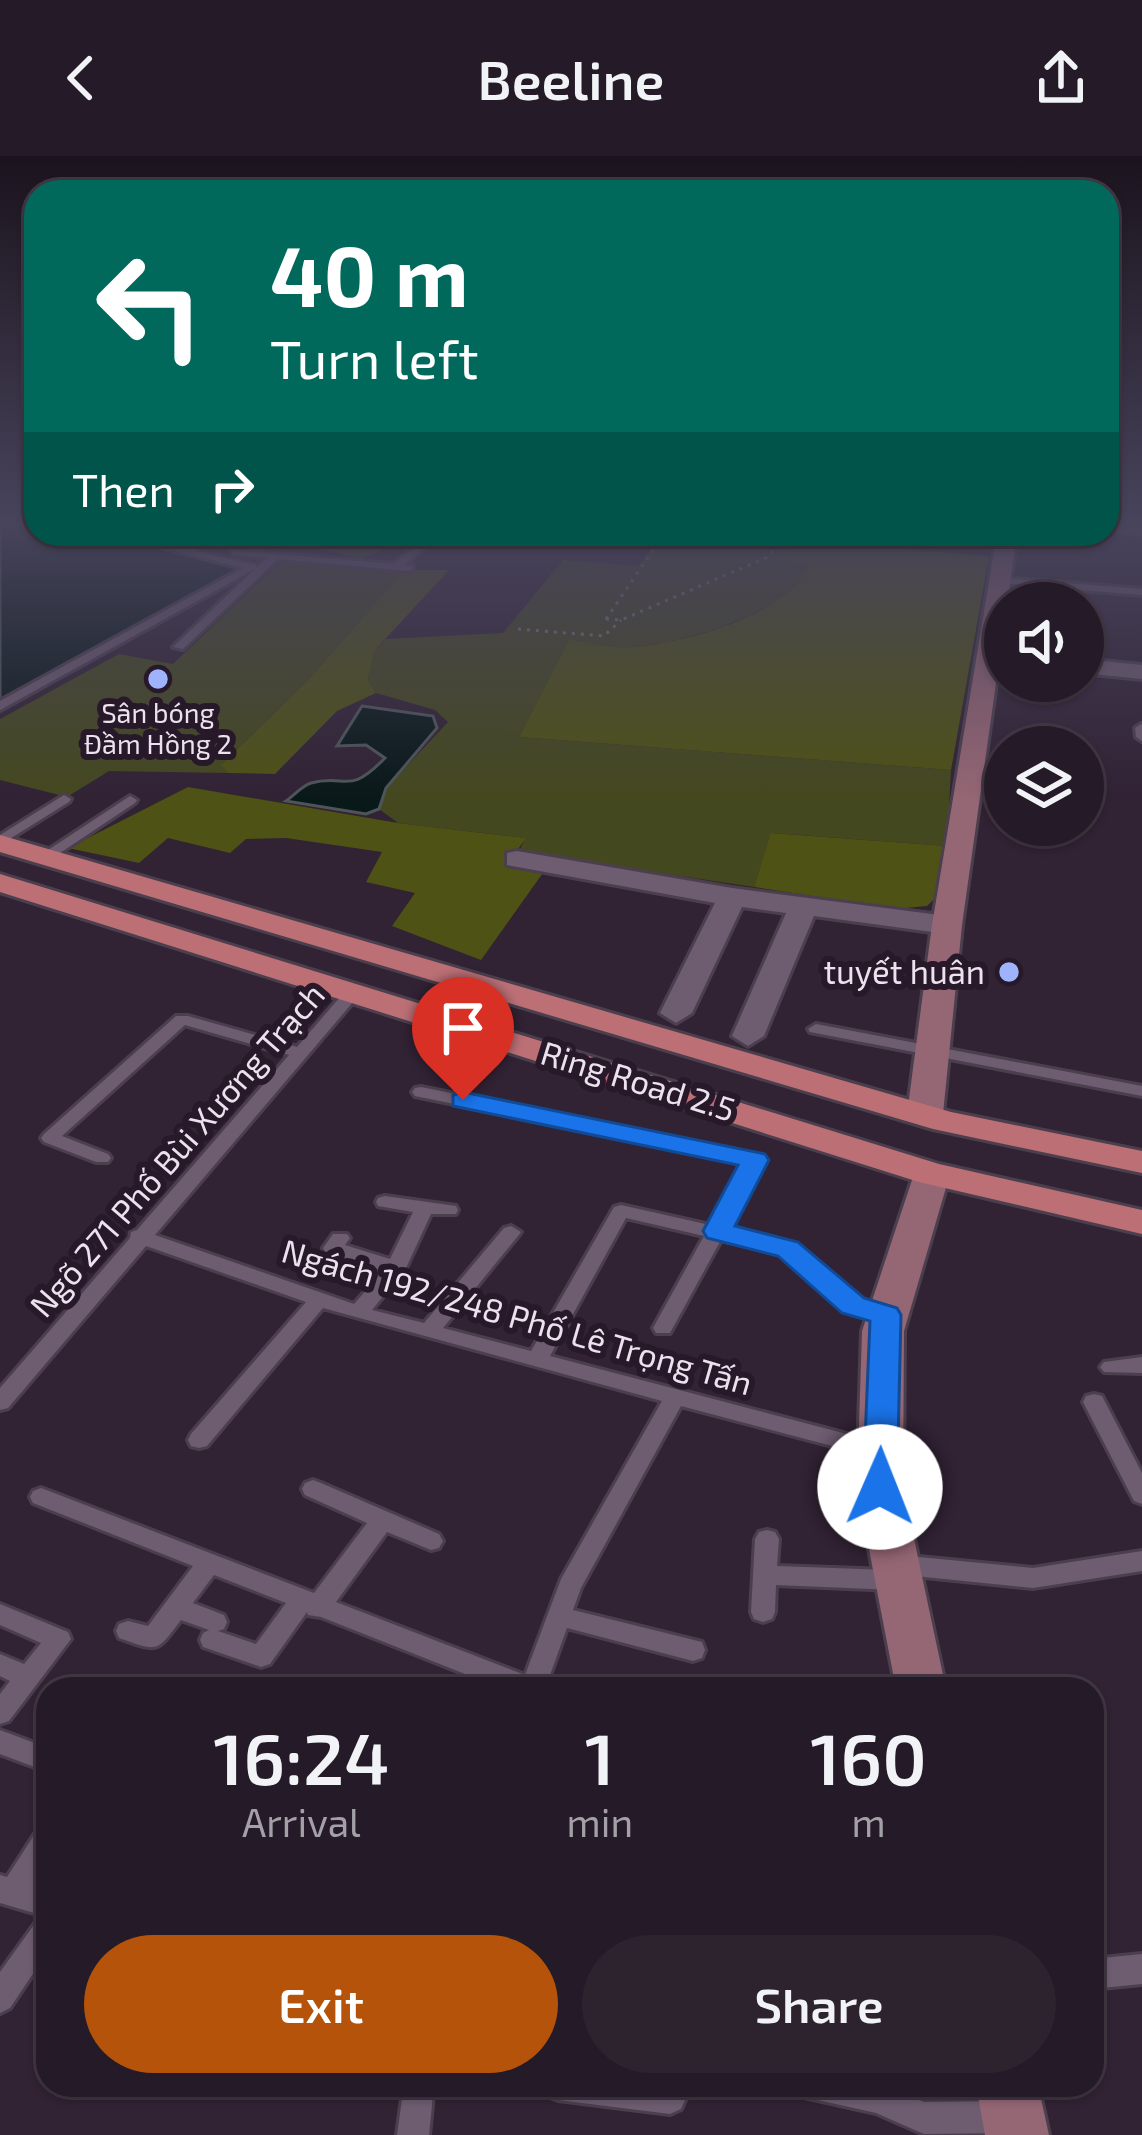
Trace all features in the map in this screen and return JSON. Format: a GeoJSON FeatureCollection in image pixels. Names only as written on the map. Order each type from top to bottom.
{"type":"FeatureCollection","features":[{"type":"Feature","properties":{"kind":"main road","name":"Ring Road 2.5"},"geometry":{"type":"LineString","coordinates":[[0,842],[925,1114],[1142,1162]]}},
{"type":"Feature","properties":{"kind":"main road","name":"Ring Road 2.5"},"geometry":{"type":"LineString","coordinates":[[0,883],[932,1174],[1142,1222]]}},
{"type":"Feature","properties":{"kind":"main road"},"geometry":{"type":"LineString","coordinates":[[500,1038],[540,998]]}},
{"type":"Feature","properties":{"kind":"street"},"geometry":{"type":"LineString","coordinates":[[1104,668],[1142,672]]}},
{"type":"Feature","properties":{"kind":"street"},"geometry":{"type":"LineString","coordinates":[[925,1114],[946,926],[987,702]]}},
{"type":"Feature","properties":{"kind":"street"},"geometry":{"type":"LineString","coordinates":[[517,859],[732,897],[946,926]]}},
{"type":"Feature","properties":{"kind":"street"},"geometry":{"type":"LineString","coordinates":[[676,1013],[732,897]]}},
{"type":"Feature","properties":{"kind":"street"},"geometry":{"type":"LineString","coordinates":[[748,1036],[803,907]]}},
{"type":"Feature","properties":{"kind":"street"},"geometry":{"type":"LineString","coordinates":[[918,1677],[880,1487],[886,1315],[932,1174]]}},
{"type":"Feature","properties":{"kind":"lane"},"geometry":{"type":"LineString","coordinates":[[0,706],[166,614]]}},
{"type":"Feature","properties":{"kind":"lane"},"geometry":{"type":"LineString","coordinates":[[178,647],[212,614]]}},
{"type":"Feature","properties":{"kind":"lane"},"geometry":{"type":"LineString","coordinates":[[0,842],[64,799]]}},
{"type":"Feature","properties":{"kind":"lane"},"geometry":{"type":"LineString","coordinates":[[46,856],[130,800]]}},
{"type":"Feature","properties":{"kind":"lane","name":"Ngõ 271 Phố Bùi Xương Trạch"},"geometry":{"type":"LineString","coordinates":[[0,1402],[138,1236],[353,992]]}},
{"type":"Feature","properties":{"kind":"lane"},"geometry":{"type":"LineString","coordinates":[[102,1158],[50,1138],[182,1019],[300,1053]]}},
{"type":"Feature","properties":{"kind":"lane"},"geometry":{"type":"LineString","coordinates":[[816,1029],[1142,1091]]}},
{"type":"Feature","properties":{"kind":"lane"},"geometry":{"type":"LineString","coordinates":[[421,1092],[755,1160],[663,1328]]}},
{"type":"Feature","properties":{"kind":"lane"},"geometry":{"type":"LineString","coordinates":[[385,1202],[423,1210]]}},
{"type":"Feature","properties":{"kind":"lane"},"geometry":{"type":"LineString","coordinates":[[358,1313],[396,1268],[423,1210],[427,1206],[449,1210]]}},
{"type":"Feature","properties":{"kind":"lane"},"geometry":{"type":"LineString","coordinates":[[538,1358],[621,1211],[788,1249],[853,1305],[886,1315]]}},
{"type":"Feature","properties":{"kind":"lane"},"geometry":{"type":"LineString","coordinates":[[428,1332],[511,1232]]}},
{"type":"Feature","properties":{"kind":"lane","name":"Ngách 192/248 Phố Lê Trọng Tấn"},"geometry":{"type":"LineString","coordinates":[[138,1236],[358,1313],[881,1451]]}},
{"type":"Feature","properties":{"kind":"lane"},"geometry":{"type":"LineString","coordinates":[[340,1238],[333,1248],[396,1268]]}},
{"type":"Feature","properties":{"kind":"lane"},"geometry":{"type":"LineString","coordinates":[[200,1440],[319,1300]]}},
{"type":"Feature","properties":{"kind":"lane"},"geometry":{"type":"LineString","coordinates":[[1111,1367],[1142,1365]]}},
{"type":"Feature","properties":{"kind":"lane"},"geometry":{"type":"LineString","coordinates":[[536,1677],[558,1616],[675,1398]]}},
{"type":"Feature","properties":{"kind":"lane"},"geometry":{"type":"LineString","coordinates":[[1094,1402],[1130,1449],[1142,1495]]}},
{"type":"Feature","properties":{"kind":"lane"},"geometry":{"type":"LineString","coordinates":[[314,1489],[431,1541]]}},
{"type":"Feature","properties":{"kind":"lane"},"geometry":{"type":"LineString","coordinates":[[41,1497],[501,1677]]}},
{"type":"Feature","properties":{"kind":"lane"},"geometry":{"type":"LineString","coordinates":[[177,1608],[261,1656],[382,1520]]}},
{"type":"Feature","properties":{"kind":"lane"},"geometry":{"type":"LineString","coordinates":[[764,1612],[767,1539]]}},
{"type":"Feature","properties":{"kind":"lane"},"geometry":{"type":"LineString","coordinates":[[765,1575],[1033,1578],[1142,1561]]}},
{"type":"Feature","properties":{"kind":"lane"},"geometry":{"type":"LineString","coordinates":[[128,1630],[153,1638],[208,1564]]}},
{"type":"Feature","properties":{"kind":"lane"},"geometry":{"type":"LineString","coordinates":[[0,1614],[59,1639],[0,1713]]}},
{"type":"Feature","properties":{"kind":"lane"},"geometry":{"type":"LineString","coordinates":[[558,1616],[693,1650]]}},
{"type":"Feature","properties":{"kind":"lane"},"geometry":{"type":"LineString","coordinates":[[0,1665],[29,1677]]}},
{"type":"Feature","properties":{"kind":"lane"},"geometry":{"type":"LineString","coordinates":[[0,1742],[36,1756]]}},
{"type":"Feature","properties":{"kind":"lane"},"geometry":{"type":"LineString","coordinates":[[36,1853],[6,1891],[36,1900]]}},
{"type":"Feature","properties":{"kind":"lane"},"geometry":{"type":"LineString","coordinates":[[0,1998],[36,1945]]}},
{"type":"Feature","properties":{"kind":"lane"},"geometry":{"type":"LineString","coordinates":[[1104,1972],[1142,1969]]}},
{"type":"Feature","properties":{"kind":"lane"},"geometry":{"type":"LineString","coordinates":[[413,2135],[418,2097]]}},
{"type":"Feature","properties":{"kind":"lane"},"geometry":{"type":"LineString","coordinates":[[661,2097],[670,2098]]}},
{"type":"Feature","properties":{"kind":"lane"},"geometry":{"type":"LineString","coordinates":[[872,2097],[924,2118],[1013,2112]]}},
{"type":"Feature","properties":{"kind":"path"},"geometry":{"type":"LineString","coordinates":[[609,614],[606,619],[621,620]]}},
{"type":"Feature","properties":{"kind":"path"},"geometry":{"type":"LineString","coordinates":[[518,629],[604,636],[634,614]]}},
{"type":"Feature","properties":{"kind":"green space","name":"Sân bóng Đầm Hồng 2"},"geometry":{"type":"Polygon","coordinates":[[[225,614],[365,614],[310,678],[222,764],[229,773],[109,771],[67,797],[0,780],[0,719],[119,654],[173,664],[225,614]]]}},
{"type":"Feature","properties":{"kind":"green space"},"geometry":{"type":"Polygon","coordinates":[[[365,614],[408,614],[375,650],[368,680],[376,693],[337,711],[275,774],[229,773],[221,765],[310,678],[365,614]]]}},
{"type":"Feature","properties":{"kind":"green space"},"geometry":{"type":"Polygon","coordinates":[[[518,614],[750,614],[708,631],[635,647],[569,641],[519,737],[951,770],[947,846],[772,833],[754,887],[519,852],[525,838],[398,823],[379,809],[386,788],[448,722],[435,710],[376,693],[368,680],[375,650],[386,639],[503,633],[518,614]]]}},
{"type":"Feature","properties":{"kind":"green space"},"geometry":{"type":"Polygon","coordinates":[[[752,614],[979,614],[951,770],[519,737],[569,640],[635,647],[707,632],[752,614]]]}},
{"type":"Feature","properties":{"kind":"green space"},"geometry":{"type":"Polygon","coordinates":[[[188,787],[398,823],[526,838],[506,866],[545,870],[481,960],[392,926],[415,893],[366,882],[382,852],[286,838],[246,839],[230,853],[168,838],[139,863],[68,848],[188,787]]]}},
{"type":"Feature","properties":{"kind":"green space"},"geometry":{"type":"Polygon","coordinates":[[[771,833],[947,846],[944,889],[927,906],[895,909],[754,887],[771,833]]]}},
{"type":"Feature","properties":{"kind":"shaded area"},"geometry":{"type":"Polygon","coordinates":[[[0,614],[163,614],[0,702],[0,614]]]}},
{"type":"Feature","properties":{"kind":"shaded area"},"geometry":{"type":"Polygon","coordinates":[[[362,706],[433,716],[437,728],[386,788],[379,809],[366,814],[286,801],[311,783],[362,777],[385,758],[366,745],[337,746],[362,706]]]}},
{"type":"Feature","properties":{"kind":"place","name":"Sân bóng Đầm Hồng 2"},"geometry":{"type":"Point","coordinates":[158,679]}},
{"type":"Feature","properties":{"kind":"place","name":"tuyết huân"},"geometry":{"type":"Point","coordinates":[1009,972]}},
{"type":"Feature","properties":{"kind":"route"},"geometry":{"type":"LineString","coordinates":[[463,1100],[755,1160],[717,1231],[788,1249],[853,1305],[886,1315],[880,1487]]}}]}
